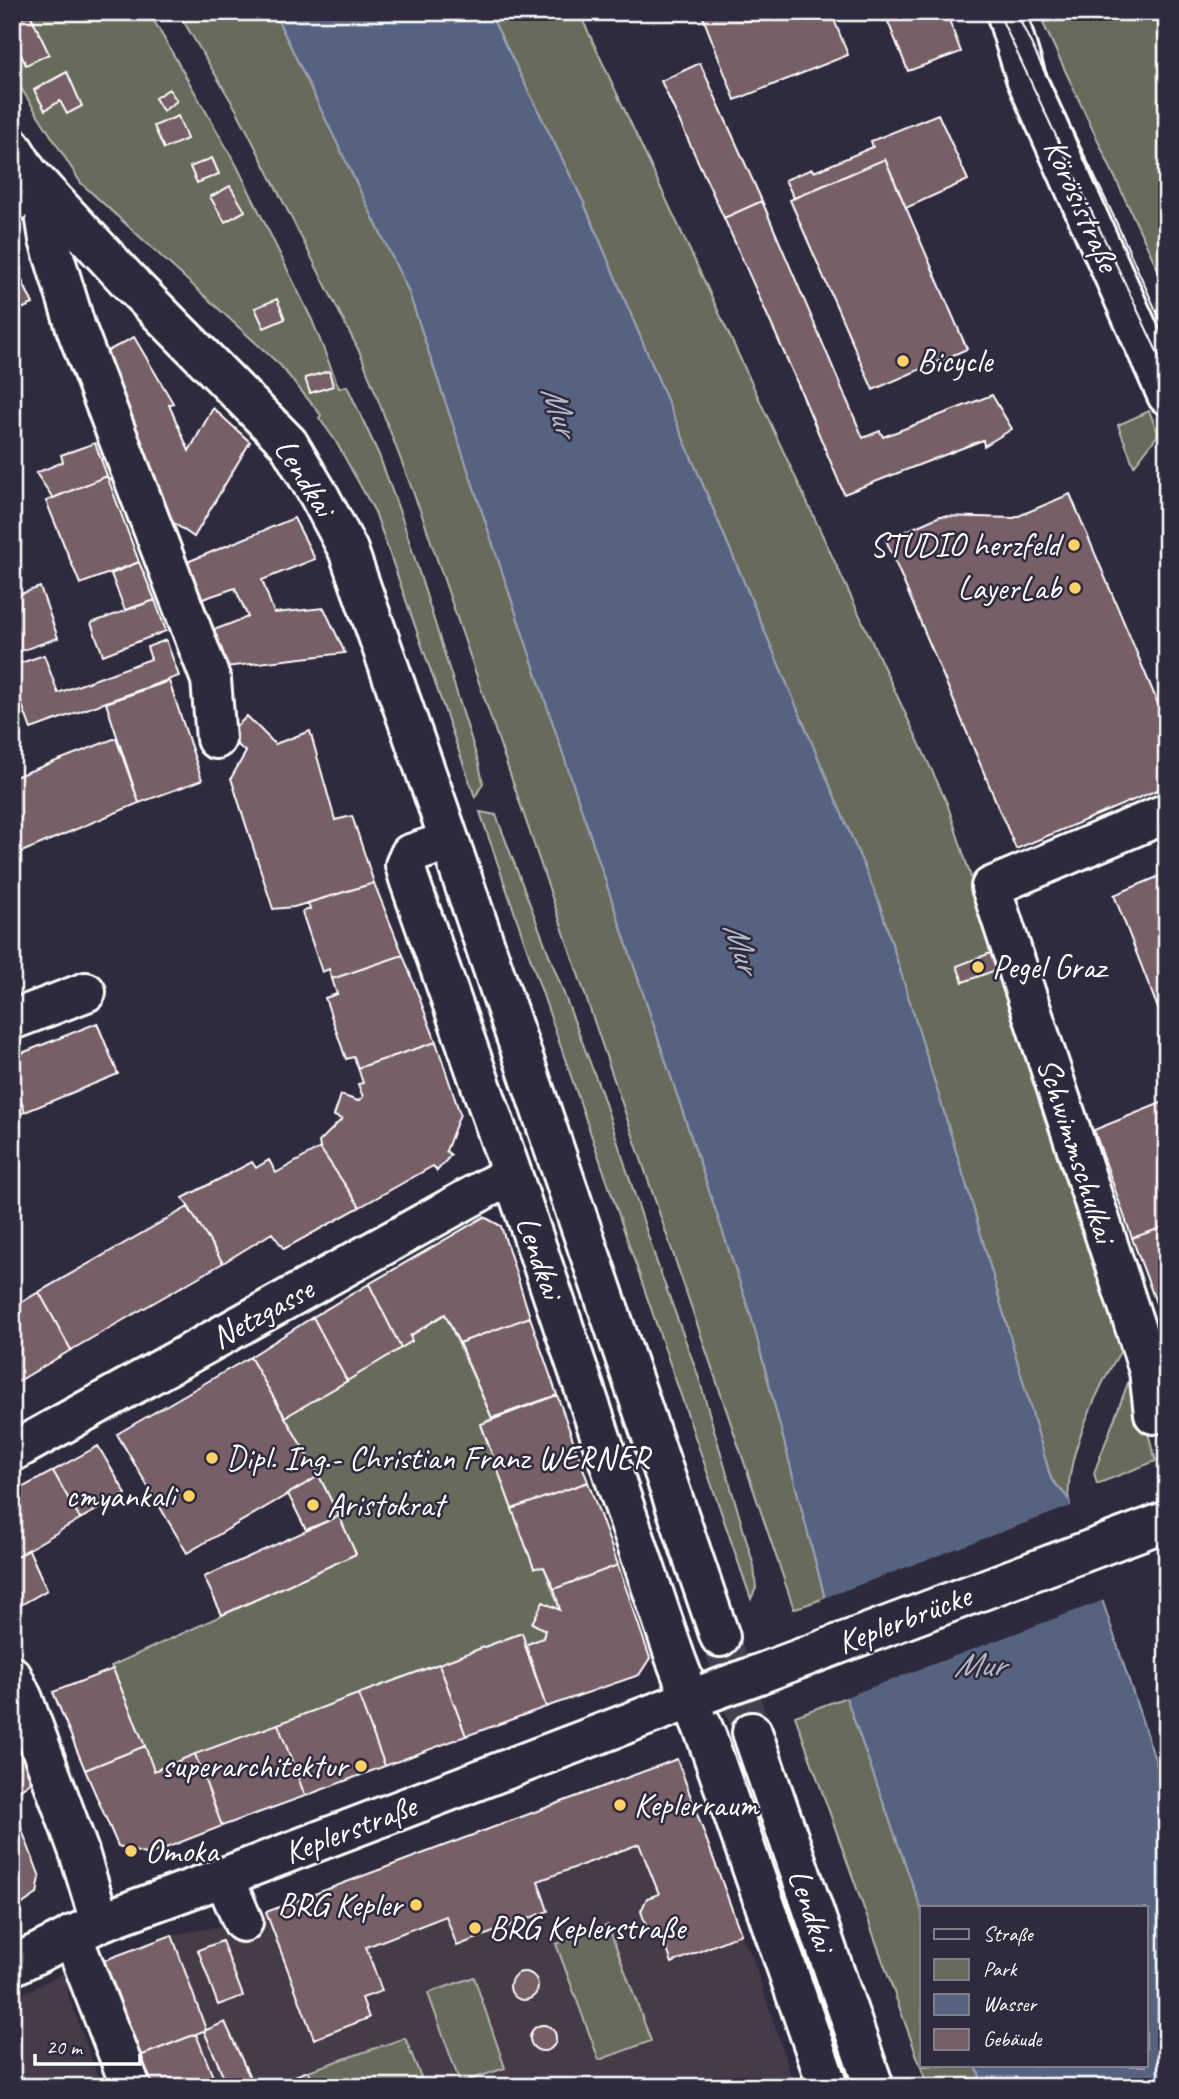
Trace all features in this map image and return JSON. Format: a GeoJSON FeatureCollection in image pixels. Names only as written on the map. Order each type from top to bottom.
{"type":"FeatureCollection","features":[{"type":"Feature","properties":{"kind":"main road","name":"Körösistraße"},"geometry":{"type":"LineString","coordinates":[[1006,12],[1026,78],[1164,382]]}},
{"type":"Feature","properties":{"kind":"main road","name":"Lendkai"},"geometry":{"type":"LineString","coordinates":[[12,147],[28,173],[27,195],[50,240],[76,328],[211,680],[216,739]]}},
{"type":"Feature","properties":{"kind":"main road","name":"Lendkai"},"geometry":{"type":"LineString","coordinates":[[27,195],[134,287],[288,443],[348,550],[450,841],[720,1637]]}},
{"type":"Feature","properties":{"kind":"main road","name":"Schwimmschulkai"},"geometry":{"type":"LineString","coordinates":[[1154,1414],[1149,1371],[1134,1322],[991,887],[1167,813]]}},
{"type":"Feature","properties":{"kind":"main road","name":"Lendkai"},"geometry":{"type":"LineString","coordinates":[[450,841],[410,854],[405,865],[675,1657],[699,1696],[707,1738],[828,2087]]}},
{"type":"Feature","properties":{"kind":"main road"},"geometry":{"type":"LineString","coordinates":[[12,1020],[86,992]]}},
{"type":"Feature","properties":{"kind":"main road","name":"Netzgasse"},"geometry":{"type":"LineString","coordinates":[[12,1452],[512,1174]]}},
{"type":"Feature","properties":{"kind":"main road","name":"Keplerbrücke"},"geometry":{"type":"LineString","coordinates":[[699,1696],[1167,1521]]}},
{"type":"Feature","properties":{"kind":"main road"},"geometry":{"type":"LineString","coordinates":[[12,1676],[23,1699],[79,1853],[86,1929],[131,2087]]}},
{"type":"Feature","properties":{"kind":"main road","name":"Keplerstraße"},"geometry":{"type":"LineString","coordinates":[[12,1966],[86,1929],[699,1696]]}},
{"type":"Feature","properties":{"kind":"main road","name":"Lendkai"},"geometry":{"type":"LineString","coordinates":[[752,1732],[874,2087]]}},
{"type":"Feature","properties":{"kind":"main road"},"geometry":{"type":"LineString","coordinates":[[224,1877],[243,1922]]}},
{"type":"Feature","properties":{"kind":"shaded area","name":"BRG Keplerstraße"},"geometry":{"type":"Polygon","coordinates":[[[677,1759],[741,1934],[753,1959],[795,2087],[217,2087],[196,2034],[206,2029],[172,1935],[243,1922],[677,1759]]]}},
{"type":"Feature","properties":{"kind":"shaded area"},"geometry":{"type":"Polygon","coordinates":[[[71,1969],[68,1994],[102,2087],[12,2087],[12,1999],[71,1969]]]}},
{"type":"Feature","properties":{"kind":"green space"},"geometry":{"type":"Polygon","coordinates":[[[12,12],[149,12],[237,166],[312,320],[339,388],[347,386],[379,455],[403,521],[479,764],[483,783],[475,797],[375,512],[335,440],[319,418],[321,415],[280,365],[81,183],[12,74],[12,12]]]}},
{"type":"Feature","properties":{"kind":"green space"},"geometry":{"type":"Polygon","coordinates":[[[178,12],[274,12],[408,290],[752,1319],[825,1598],[794,1609],[423,518],[361,355],[237,111],[178,12]]]}},
{"type":"Feature","properties":{"kind":"green space"},"geometry":{"type":"Polygon","coordinates":[[[489,12],[579,12],[947,803],[1123,1347],[1104,1380],[1078,1442],[1069,1482],[1069,1499],[1051,1479],[971,1200],[879,902],[583,201],[489,12]]]}},
{"type":"Feature","properties":{"kind":"green space"},"geometry":{"type":"Polygon","coordinates":[[[1069,12],[1167,12],[1167,289],[1043,23],[1069,12]]]}},
{"type":"Feature","properties":{"kind":"green space"},"geometry":{"type":"Polygon","coordinates":[[[1149,411],[1158,432],[1157,436],[1134,466],[1118,425],[1149,411]]]}},
{"type":"Feature","properties":{"kind":"green space"},"geometry":{"type":"Polygon","coordinates":[[[480,812],[496,815],[602,1094],[657,1263],[698,1375],[754,1566],[756,1588],[751,1599],[480,812]]]}},
{"type":"Feature","properties":{"kind":"green space"},"geometry":{"type":"Polygon","coordinates":[[[445,1314],[492,1418],[481,1425],[534,1568],[544,1567],[560,1610],[543,1602],[533,1622],[545,1630],[543,1638],[525,1645],[521,1633],[154,1771],[111,1666],[356,1554],[319,1476],[285,1417],[412,1341],[410,1336],[445,1314]]]}},
{"type":"Feature","properties":{"kind":"green space"},"geometry":{"type":"Polygon","coordinates":[[[1131,1375],[1156,1461],[1097,1484],[1094,1473],[1131,1375]]]}},
{"type":"Feature","properties":{"kind":"green space"},"geometry":{"type":"Polygon","coordinates":[[[846,1697],[920,1906],[920,2065],[795,1716],[846,1697]]]}},
{"type":"Feature","properties":{"kind":"green space"},"geometry":{"type":"Polygon","coordinates":[[[608,1925],[651,2041],[599,2060],[556,1944],[608,1925]]]}},
{"type":"Feature","properties":{"kind":"green space"},"geometry":{"type":"Polygon","coordinates":[[[474,1977],[505,2068],[460,2083],[428,1993],[474,1977]]]}},
{"type":"Feature","properties":{"kind":"green space"},"geometry":{"type":"Polygon","coordinates":[[[405,2038],[425,2087],[315,2087],[308,2071],[405,2038]]]}},
{"type":"Feature","properties":{"kind":"green space"},"geometry":{"type":"Polygon","coordinates":[[[921,2068],[977,2068],[984,2087],[928,2087],[921,2068]]]}},
{"type":"Feature","properties":{"kind":"water","name":"Mur"},"geometry":{"type":"Polygon","coordinates":[[[274,12],[489,12],[583,201],[879,902],[971,1200],[1051,1479],[1069,1499],[1167,1796],[1167,2087],[984,2087],[977,2068],[1148,2068],[1148,1906],[920,1906],[846,1697],[825,1598],[752,1319],[408,290],[274,12]]]}},
{"type":"Feature","properties":{"kind":"pier"},"geometry":{"type":"Polygon","coordinates":[[[1069,1493],[1073,1498],[1115,1631],[1104,1600],[843,1698],[821,1599],[1071,1506],[1069,1493]]]}},
{"type":"Feature","properties":{"kind":"building"},"geometry":{"type":"Polygon","coordinates":[[[701,12],[831,12],[848,55],[735,100],[701,12]]]}},
{"type":"Feature","properties":{"kind":"building"},"geometry":{"type":"Polygon","coordinates":[[[884,12],[946,12],[961,52],[908,71],[884,12]]]}},
{"type":"Feature","properties":{"kind":"building"},"geometry":{"type":"Polygon","coordinates":[[[30,14],[49,54],[26,65],[12,37],[12,23],[30,14]]]}},
{"type":"Feature","properties":{"kind":"building"},"geometry":{"type":"Polygon","coordinates":[[[700,63],[762,201],[724,218],[661,81],[700,63]]]}},
{"type":"Feature","properties":{"kind":"building"},"geometry":{"type":"Polygon","coordinates":[[[67,72],[82,106],[67,114],[60,101],[45,110],[34,90],[67,72]]]}},
{"type":"Feature","properties":{"kind":"building"},"geometry":{"type":"Polygon","coordinates":[[[169,89],[177,101],[163,111],[155,98],[169,89]]]}},
{"type":"Feature","properties":{"kind":"building"},"geometry":{"type":"Polygon","coordinates":[[[938,114],[968,180],[906,208],[885,159],[794,198],[785,180],[812,169],[814,172],[873,147],[871,141],[938,114]]]}},
{"type":"Feature","properties":{"kind":"building"},"geometry":{"type":"Polygon","coordinates":[[[178,116],[187,139],[164,149],[154,126],[178,116]]]}},
{"type":"Feature","properties":{"kind":"building"},"geometry":{"type":"Polygon","coordinates":[[[212,158],[219,174],[197,183],[190,167],[212,158]]]}},
{"type":"Feature","properties":{"kind":"building"},"geometry":{"type":"Polygon","coordinates":[[[885,159],[967,349],[873,390],[790,200],[885,159]]]}},
{"type":"Feature","properties":{"kind":"building"},"geometry":{"type":"Polygon","coordinates":[[[230,186],[245,211],[225,222],[210,197],[230,186]]]}},
{"type":"Feature","properties":{"kind":"building"},"geometry":{"type":"Polygon","coordinates":[[[762,201],[863,438],[880,431],[883,437],[992,395],[1012,429],[984,446],[983,440],[844,494],[724,218],[762,201]]]}},
{"type":"Feature","properties":{"kind":"building"},"geometry":{"type":"Polygon","coordinates":[[[12,259],[33,304],[12,313],[12,259]]]}},
{"type":"Feature","properties":{"kind":"building"},"geometry":{"type":"Polygon","coordinates":[[[277,299],[285,319],[264,328],[255,308],[277,299]]]}},
{"type":"Feature","properties":{"kind":"building"},"geometry":{"type":"Polygon","coordinates":[[[134,337],[173,403],[169,405],[189,451],[213,408],[250,442],[194,537],[155,510],[98,356],[134,337]]]}},
{"type":"Feature","properties":{"kind":"building"},"geometry":{"type":"Polygon","coordinates":[[[329,371],[333,386],[310,393],[305,378],[329,371]]]}},
{"type":"Feature","properties":{"kind":"building"},"geometry":{"type":"Polygon","coordinates":[[[95,443],[107,476],[53,498],[36,473],[63,462],[61,455],[95,443]]]}},
{"type":"Feature","properties":{"kind":"building"},"geometry":{"type":"Polygon","coordinates":[[[107,476],[139,562],[80,584],[46,501],[107,476]]]}},
{"type":"Feature","properties":{"kind":"building"},"geometry":{"type":"Polygon","coordinates":[[[1070,494],[1167,725],[1167,786],[1016,849],[886,540],[940,516],[1014,518],[1070,494]]]}},
{"type":"Feature","properties":{"kind":"building"},"geometry":{"type":"Polygon","coordinates":[[[294,518],[315,559],[262,580],[274,613],[324,608],[345,653],[225,667],[206,633],[248,617],[235,588],[191,603],[175,567],[294,518]]]}},
{"type":"Feature","properties":{"kind":"building"},"geometry":{"type":"Polygon","coordinates":[[[139,562],[155,600],[125,610],[111,574],[139,562]]]}},
{"type":"Feature","properties":{"kind":"building"},"geometry":{"type":"Polygon","coordinates":[[[40,587],[58,638],[12,654],[12,597],[40,587]]]}},
{"type":"Feature","properties":{"kind":"building"},"geometry":{"type":"Polygon","coordinates":[[[155,600],[166,631],[103,655],[91,623],[155,600]]]}},
{"type":"Feature","properties":{"kind":"building"},"geometry":{"type":"Polygon","coordinates":[[[166,640],[179,676],[31,729],[12,678],[12,666],[44,655],[58,693],[151,659],[147,647],[166,640]]]}},
{"type":"Feature","properties":{"kind":"building"},"geometry":{"type":"Polygon","coordinates":[[[169,681],[202,780],[139,803],[106,703],[169,681]]]}},
{"type":"Feature","properties":{"kind":"building"},"geometry":{"type":"Polygon","coordinates":[[[247,716],[275,744],[310,731],[335,820],[352,816],[374,883],[294,907],[273,909],[231,778],[246,752],[227,736],[247,716]]]}},
{"type":"Feature","properties":{"kind":"building"},"geometry":{"type":"Polygon","coordinates":[[[116,738],[139,803],[12,856],[12,778],[116,738]]]}},
{"type":"Feature","properties":{"kind":"building"},"geometry":{"type":"Polygon","coordinates":[[[1167,873],[1167,1029],[1166,1029],[1114,895],[1167,873]]]}},
{"type":"Feature","properties":{"kind":"building"},"geometry":{"type":"Polygon","coordinates":[[[374,883],[403,955],[332,979],[329,969],[322,972],[302,912],[310,909],[308,903],[374,883]]]}},
{"type":"Feature","properties":{"kind":"building","name":"Pegel Graz"},"geometry":{"type":"Polygon","coordinates":[[[993,952],[999,969],[963,982],[957,966],[993,952]]]}},
{"type":"Feature","properties":{"kind":"building"},"geometry":{"type":"Polygon","coordinates":[[[403,955],[436,1042],[358,1068],[354,1057],[346,1059],[325,998],[337,994],[332,979],[403,955]]]}},
{"type":"Feature","properties":{"kind":"building"},"geometry":{"type":"Polygon","coordinates":[[[97,1023],[118,1074],[25,1112],[12,1076],[12,1057],[97,1023]]]}},
{"type":"Feature","properties":{"kind":"building"},"geometry":{"type":"Polygon","coordinates":[[[436,1042],[460,1114],[446,1151],[451,1155],[437,1171],[433,1166],[360,1207],[320,1148],[319,1142],[342,1119],[334,1116],[341,1095],[358,1101],[363,1097],[358,1084],[363,1083],[358,1068],[436,1042]]]}},
{"type":"Feature","properties":{"kind":"building"},"geometry":{"type":"Polygon","coordinates":[[[12,1076],[25,1112],[12,1117],[12,1076]]]}},
{"type":"Feature","properties":{"kind":"building"},"geometry":{"type":"Polygon","coordinates":[[[1166,1101],[1167,1226],[1132,1238],[1094,1130],[1166,1101]]]}},
{"type":"Feature","properties":{"kind":"building"},"geometry":{"type":"Polygon","coordinates":[[[320,1148],[360,1207],[284,1249],[272,1233],[223,1263],[183,1198],[252,1162],[256,1168],[269,1160],[276,1173],[320,1148]]]}},
{"type":"Feature","properties":{"kind":"building"},"geometry":{"type":"Polygon","coordinates":[[[188,1207],[223,1263],[71,1350],[39,1292],[188,1207]]]}},
{"type":"Feature","properties":{"kind":"building"},"geometry":{"type":"Polygon","coordinates":[[[484,1217],[501,1226],[530,1317],[459,1343],[445,1314],[410,1336],[412,1341],[401,1348],[369,1284],[484,1217]]]}},
{"type":"Feature","properties":{"kind":"building"},"geometry":{"type":"Polygon","coordinates":[[[1167,1226],[1167,1300],[1156,1303],[1132,1238],[1167,1226]]]}},
{"type":"Feature","properties":{"kind":"building"},"geometry":{"type":"Polygon","coordinates":[[[369,1284],[401,1348],[347,1381],[313,1317],[369,1284]]]}},
{"type":"Feature","properties":{"kind":"building"},"geometry":{"type":"Polygon","coordinates":[[[39,1292],[71,1350],[12,1385],[12,1308],[39,1292]]]}},
{"type":"Feature","properties":{"kind":"building"},"geometry":{"type":"Polygon","coordinates":[[[313,1317],[347,1381],[285,1417],[250,1357],[313,1317]]]}},
{"type":"Feature","properties":{"kind":"building"},"geometry":{"type":"Polygon","coordinates":[[[530,1317],[557,1395],[492,1418],[459,1343],[530,1317]]]}},
{"type":"Feature","properties":{"kind":"building"},"geometry":{"type":"Polygon","coordinates":[[[250,1357],[319,1476],[187,1553],[117,1434],[250,1357]]]}},
{"type":"Feature","properties":{"kind":"building"},"geometry":{"type":"Polygon","coordinates":[[[557,1395],[588,1482],[512,1509],[481,1424],[557,1395]]]}},
{"type":"Feature","properties":{"kind":"building"},"geometry":{"type":"Polygon","coordinates":[[[98,1446],[126,1494],[80,1519],[53,1471],[98,1446]]]}},
{"type":"Feature","properties":{"kind":"building"},"geometry":{"type":"Polygon","coordinates":[[[53,1471],[80,1519],[12,1559],[12,1493],[53,1471]]]}},
{"type":"Feature","properties":{"kind":"building","name":"Aristokrat"},"geometry":{"type":"Polygon","coordinates":[[[319,1476],[339,1516],[306,1530],[288,1494],[319,1476]]]}},
{"type":"Feature","properties":{"kind":"building"},"geometry":{"type":"Polygon","coordinates":[[[588,1482],[618,1565],[554,1589],[544,1567],[534,1568],[512,1509],[588,1482]]]}},
{"type":"Feature","properties":{"kind":"building"},"geometry":{"type":"Polygon","coordinates":[[[339,1516],[356,1554],[222,1615],[204,1577],[339,1516]]]}},
{"type":"Feature","properties":{"kind":"building"},"geometry":{"type":"Polygon","coordinates":[[[29,1550],[47,1590],[12,1610],[12,1559],[29,1550]]]}},
{"type":"Feature","properties":{"kind":"building"},"geometry":{"type":"Polygon","coordinates":[[[618,1565],[650,1658],[639,1675],[546,1707],[525,1645],[543,1638],[545,1630],[532,1623],[543,1602],[560,1610],[554,1589],[618,1565]]]}},
{"type":"Feature","properties":{"kind":"building"},"geometry":{"type":"Polygon","coordinates":[[[522,1633],[546,1707],[466,1736],[439,1664],[522,1633]]]}},
{"type":"Feature","properties":{"kind":"building"},"geometry":{"type":"Polygon","coordinates":[[[439,1664],[466,1736],[385,1766],[358,1694],[439,1664]]]}},
{"type":"Feature","properties":{"kind":"building"},"geometry":{"type":"Polygon","coordinates":[[[113,1669],[145,1746],[85,1770],[53,1692],[113,1669]]]}},
{"type":"Feature","properties":{"kind":"building"},"geometry":{"type":"Polygon","coordinates":[[[358,1694],[385,1766],[305,1796],[278,1724],[358,1694]]]}},
{"type":"Feature","properties":{"kind":"building"},"geometry":{"type":"Polygon","coordinates":[[[278,1724],[305,1796],[222,1826],[195,1754],[278,1724]]]}},
{"type":"Feature","properties":{"kind":"building"},"geometry":{"type":"Polygon","coordinates":[[[12,1729],[35,1779],[12,1795],[12,1729]]]}},
{"type":"Feature","properties":{"kind":"building"},"geometry":{"type":"Polygon","coordinates":[[[145,1746],[154,1771],[195,1754],[222,1826],[148,1855],[118,1846],[85,1770],[145,1746]]]}},
{"type":"Feature","properties":{"kind":"building","name":"BRG Kepler"},"geometry":{"type":"Polygon","coordinates":[[[677,1759],[741,1934],[672,1963],[661,1933],[647,1929],[641,1911],[647,1898],[659,1894],[639,1844],[538,1881],[548,1911],[457,1946],[446,1916],[366,1947],[382,1991],[362,1998],[369,2018],[314,2039],[266,1912],[677,1759]]]}},
{"type":"Feature","properties":{"kind":"building"},"geometry":{"type":"Polygon","coordinates":[[[12,1804],[40,1877],[37,1894],[12,1911],[12,1804]]]}},
{"type":"Feature","properties":{"kind":"building"},"geometry":{"type":"Polygon","coordinates":[[[172,1935],[206,2030],[140,2056],[102,1961],[172,1935]]]}},
{"type":"Feature","properties":{"kind":"building"},"geometry":{"type":"Polygon","coordinates":[[[222,1941],[243,1996],[218,2005],[198,1950],[222,1941]]]}},
{"type":"Feature","properties":{"kind":"building"},"geometry":{"type":"Polygon","coordinates":[[[524,1972],[534,1976],[538,1986],[534,1996],[524,2000],[514,1996],[510,1986],[514,1976],[524,1972]]]}},
{"type":"Feature","properties":{"kind":"building"},"geometry":{"type":"Polygon","coordinates":[[[225,2022],[251,2080],[235,2087],[228,2087],[204,2031],[225,2022]]]}},
{"type":"Feature","properties":{"kind":"building"},"geometry":{"type":"Polygon","coordinates":[[[543,2025],[553,2028],[556,2038],[553,2048],[543,2051],[533,2048],[530,2038],[533,2028],[543,2025]]]}},
{"type":"Feature","properties":{"kind":"building"},"geometry":{"type":"Polygon","coordinates":[[[196,2034],[217,2087],[152,2087],[140,2056],[196,2034]]]}},
{"type":"Feature","properties":{"kind":"building"},"geometry":{"type":"Polygon","coordinates":[[[308,2071],[315,2087],[291,2087],[287,2079],[308,2071]]]}},
{"type":"Feature","properties":{"kind":"tunnel"},"geometry":{"type":"LineString","coordinates":[[720,1637],[752,1732]]}},
{"type":"Feature","properties":{"kind":"tram line"},"geometry":{"type":"LineString","coordinates":[[998,12],[1167,373]]}},
{"type":"Feature","properties":{"kind":"tram line"},"geometry":{"type":"LineString","coordinates":[[1016,12],[1167,335]]}},
{"type":"Feature","properties":{"kind":"place","name":"Bicycle"},"geometry":{"type":"Point","coordinates":[903,361]}},
{"type":"Feature","properties":{"kind":"place","name":"STUDIO herzfeld"},"geometry":{"type":"Point","coordinates":[1074,545]}},
{"type":"Feature","properties":{"kind":"place","name":"LayerLab"},"geometry":{"type":"Point","coordinates":[1075,588]}},
{"type":"Feature","properties":{"kind":"place","name":"Pegel Graz"},"geometry":{"type":"Point","coordinates":[978,967]}},
{"type":"Feature","properties":{"kind":"place","name":"Dipl. Ing.- Christian Franz WERNER"},"geometry":{"type":"Point","coordinates":[212,1458]}},
{"type":"Feature","properties":{"kind":"place","name":"cmyankali"},"geometry":{"type":"Point","coordinates":[189,1496]}},
{"type":"Feature","properties":{"kind":"place","name":"Aristokrat"},"geometry":{"type":"Point","coordinates":[313,1505]}},
{"type":"Feature","properties":{"kind":"place","name":"superarchitektur"},"geometry":{"type":"Point","coordinates":[361,1766]}},
{"type":"Feature","properties":{"kind":"place","name":"Keplerraum"},"geometry":{"type":"Point","coordinates":[620,1805]}},
{"type":"Feature","properties":{"kind":"place","name":"Omoka"},"geometry":{"type":"Point","coordinates":[131,1851]}},
{"type":"Feature","properties":{"kind":"place","name":"BRG Kepler"},"geometry":{"type":"Point","coordinates":[416,1905]}},
{"type":"Feature","properties":{"kind":"place","name":"BRG Keplerstraße"},"geometry":{"type":"Point","coordinates":[475,1928]}}]}
